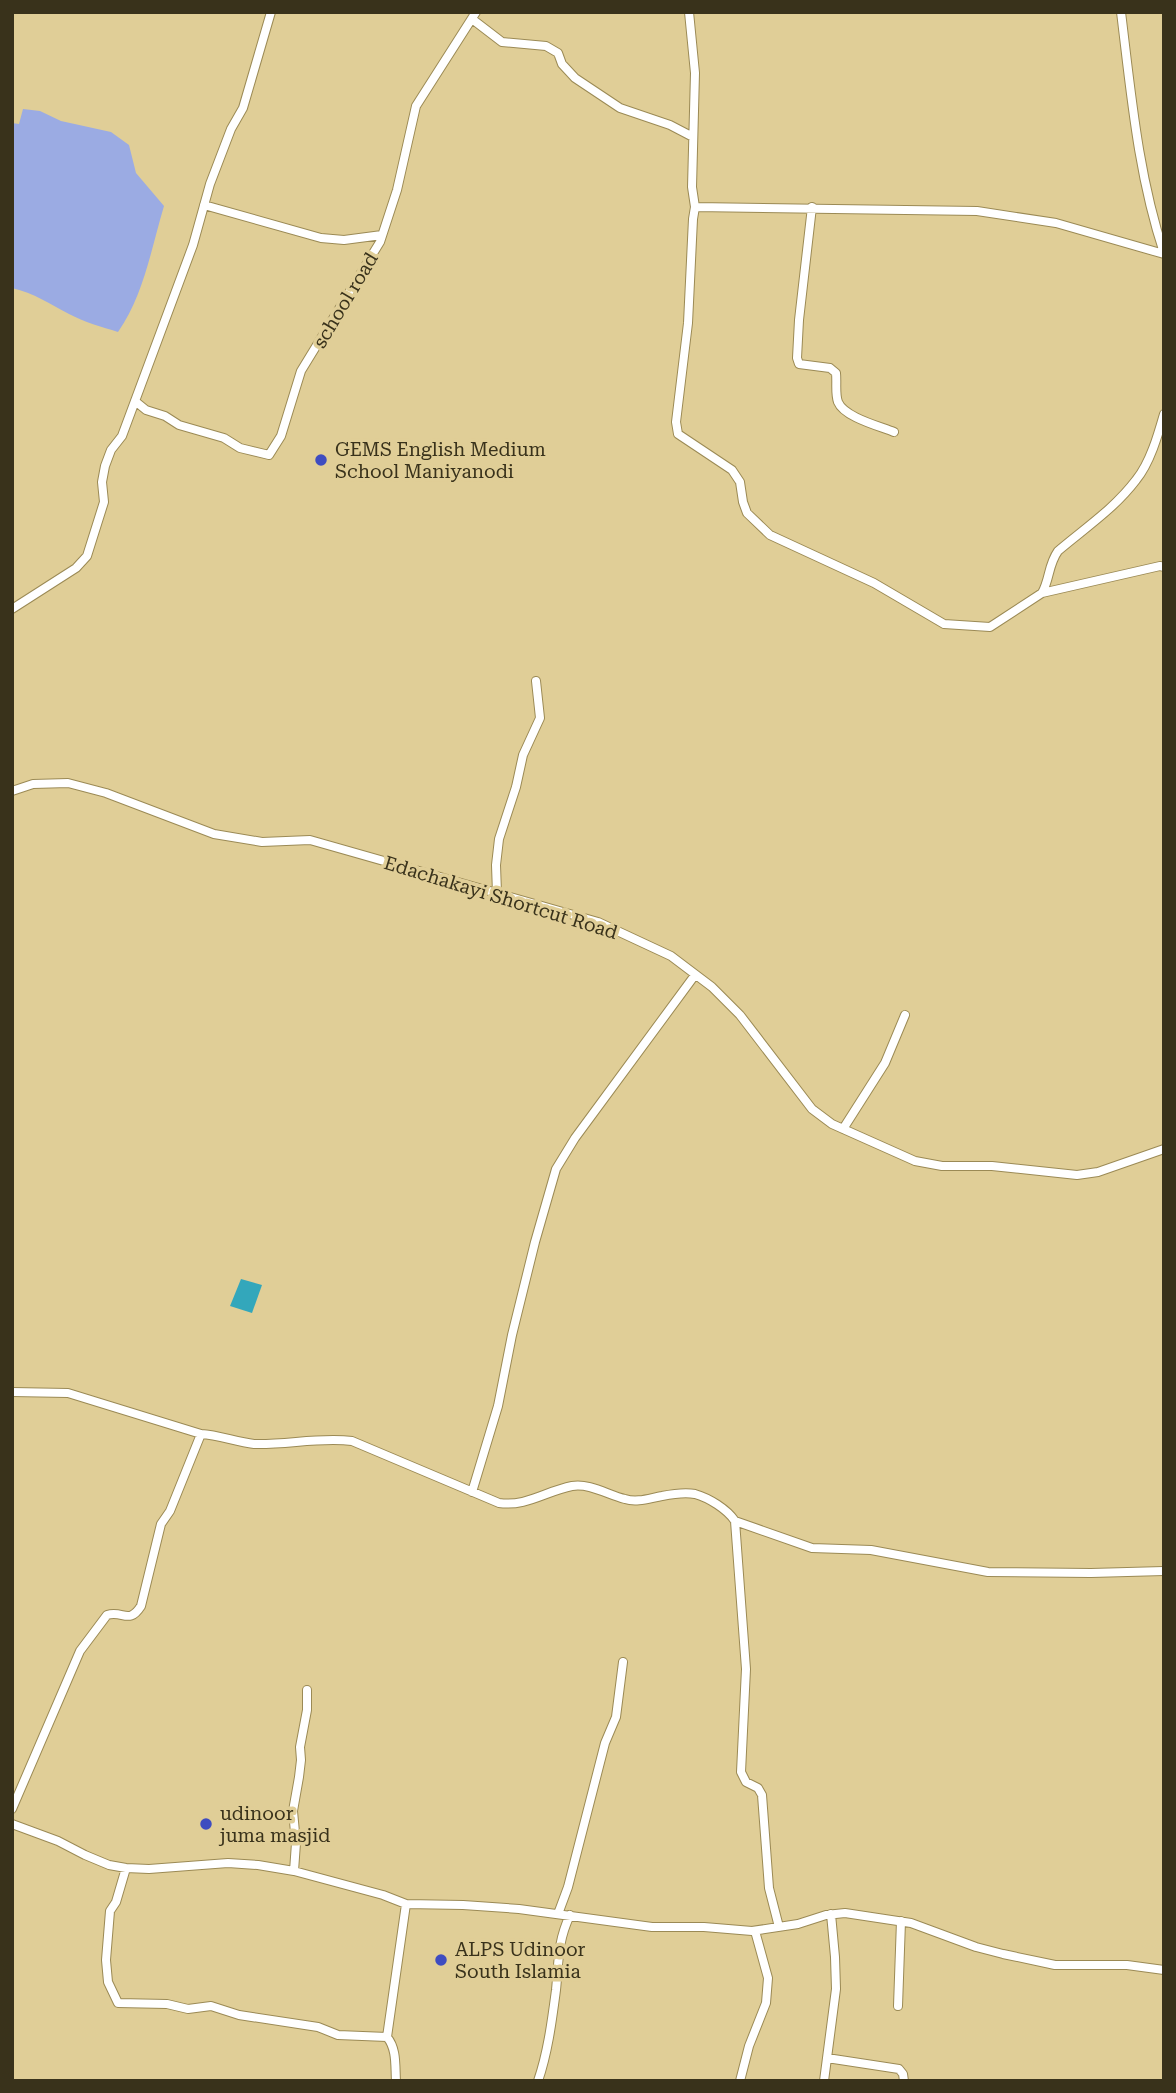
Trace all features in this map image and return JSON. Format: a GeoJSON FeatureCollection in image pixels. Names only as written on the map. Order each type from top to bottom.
{"type":"FeatureCollection","features":[{"type":"Feature","properties":{"kind":"street"},"geometry":{"type":"LineString","coordinates":[[12,609],[76,568],[87,556],[104,502],[102,482],[105,466],[111,450],[122,436],[193,245],[231,129],[243,108],[271,12]]}},
{"type":"Feature","properties":{"kind":"street"},"geometry":{"type":"LineString","coordinates":[[689,12],[695,73],[692,187],[695,206],[692,219],[688,323],[676,422],[678,434],[732,470],[740,482],[747,513],[770,535],[874,583],[944,624],[990,627],[1042,593],[1164,567]]}},
{"type":"Feature","properties":{"kind":"street"},"geometry":{"type":"LineString","coordinates":[[1121,12],[1139,154],[1164,253]]}},
{"type":"Feature","properties":{"kind":"street"},"geometry":{"type":"LineString","coordinates":[[474,16],[502,42],[546,46],[558,53],[562,64],[575,78],[620,107],[670,125],[693,137]]}},
{"type":"Feature","properties":{"kind":"street","name":"school road"},"geometry":{"type":"LineString","coordinates":[[135,401],[146,410],[165,416],[179,425],[224,438],[240,448],[269,455],[281,436],[301,371],[380,242],[397,190],[416,106],[474,16]]}},
{"type":"Feature","properties":{"kind":"street"},"geometry":{"type":"LineString","coordinates":[[204,205],[321,237],[344,240],[382,235]]}},
{"type":"Feature","properties":{"kind":"street"},"geometry":{"type":"LineString","coordinates":[[695,206],[977,211],[1056,223],[1164,253]]}},
{"type":"Feature","properties":{"kind":"street"},"geometry":{"type":"LineString","coordinates":[[812,207],[799,320],[799,364],[830,368],[836,373],[839,406],[847,413],[894,432]]}},
{"type":"Feature","properties":{"kind":"street"},"geometry":{"type":"LineString","coordinates":[[1042,593],[1048,584],[1048,570],[1052,559],[1058,551],[1112,507],[1138,478],[1164,414]]}},
{"type":"Feature","properties":{"kind":"street"},"geometry":{"type":"LineString","coordinates":[[497,893],[499,839],[523,755],[540,718],[536,681]]}},
{"type":"Feature","properties":{"kind":"street","name":"Edachakayi Shortcut Road"},"geometry":{"type":"LineString","coordinates":[[12,791],[33,784],[68,783],[106,793],[215,834],[262,842],[310,840],[598,922],[671,956],[712,988],[740,1015],[812,1109],[832,1124],[915,1161],[942,1166],[992,1166],[1077,1175],[1098,1172],[1164,1149]]}},
{"type":"Feature","properties":{"kind":"street"},"geometry":{"type":"LineString","coordinates":[[472,1492],[498,1406],[529,1265],[556,1170],[575,1138],[695,975]]}},
{"type":"Feature","properties":{"kind":"street"},"geometry":{"type":"LineString","coordinates":[[843,1129],[885,1063],[905,1015]]}},
{"type":"Feature","properties":{"kind":"street"},"geometry":{"type":"LineString","coordinates":[[12,1392],[68,1393],[201,1434],[218,1435],[253,1444],[332,1438],[352,1441],[487,1500],[511,1505],[575,1485],[627,1500],[694,1494],[729,1513],[736,1521],[812,1548],[871,1550],[988,1572],[1164,1571]]}},
{"type":"Feature","properties":{"kind":"street"},"geometry":{"type":"LineString","coordinates":[[12,1809],[80,1651],[107,1615],[113,1613],[125,1617],[136,1613],[141,1605],[161,1524],[170,1511],[201,1434]]}},
{"type":"Feature","properties":{"kind":"street"},"geometry":{"type":"LineString","coordinates":[[736,1521],[746,1669],[741,1772],[746,1783],[758,1788],[762,1795],[769,1888],[779,1927]]}},
{"type":"Feature","properties":{"kind":"street"},"geometry":{"type":"LineString","coordinates":[[558,1914],[568,1887],[605,1743],[616,1717],[623,1662]]}},
{"type":"Feature","properties":{"kind":"street"},"geometry":{"type":"LineString","coordinates":[[294,1871],[296,1843],[293,1811],[307,1710],[307,1690]]}},
{"type":"Feature","properties":{"kind":"street"},"geometry":{"type":"LineString","coordinates":[[12,1824],[58,1841],[97,1860],[125,1868],[228,1863],[258,1865],[294,1871],[383,1895],[406,1904],[463,1905],[569,1915],[607,1923],[652,1927],[755,1931],[845,1913],[901,1921],[937,1931],[976,1947],[1055,1965],[1117,1964],[1164,1969]]}},
{"type":"Feature","properties":{"kind":"street"},"geometry":{"type":"LineString","coordinates":[[125,1868],[116,1902],[110,1911],[106,1960],[108,1982],[118,2003],[167,2004],[188,2009],[211,2006],[239,2015],[318,2027],[338,2035],[387,2037],[392,2043],[396,2081]]}},
{"type":"Feature","properties":{"kind":"street"},"geometry":{"type":"LineString","coordinates":[[387,2037],[406,1904]]}},
{"type":"Feature","properties":{"kind":"street"},"geometry":{"type":"LineString","coordinates":[[824,2081],[836,1989],[831,1914]]}},
{"type":"Feature","properties":{"kind":"street"},"geometry":{"type":"LineString","coordinates":[[538,2081],[549,2038],[559,1946],[569,1915]]}},
{"type":"Feature","properties":{"kind":"street"},"geometry":{"type":"LineString","coordinates":[[898,2006],[901,1921]]}},
{"type":"Feature","properties":{"kind":"street"},"geometry":{"type":"LineString","coordinates":[[740,2081],[749,2046],[766,2003],[768,1978],[755,1931]]}},
{"type":"Feature","properties":{"kind":"street"},"geometry":{"type":"LineString","coordinates":[[827,2057],[899,2069],[904,2074],[904,2081]]}},
{"type":"Feature","properties":{"kind":"shaded area"},"geometry":{"type":"Polygon","coordinates":[[[23,109],[40,111],[61,121],[111,132],[129,145],[136,173],[164,206],[141,287],[118,332],[81,319],[35,296],[12,288],[12,123],[19,124],[23,109]]]}},
{"type":"Feature","properties":{"kind":"shaded area"},"geometry":{"type":"Polygon","coordinates":[[[241,1279],[262,1285],[252,1313],[230,1306],[241,1279]]]}},
{"type":"Feature","properties":{"kind":"place","name":"GEMS English Medium School Maniyanodi"},"geometry":{"type":"Point","coordinates":[321,460]}},
{"type":"Feature","properties":{"kind":"place","name":"udinoor juma masjid"},"geometry":{"type":"Point","coordinates":[206,1824]}},
{"type":"Feature","properties":{"kind":"place","name":"ALPS Udinoor South Islamia"},"geometry":{"type":"Point","coordinates":[441,1960]}}]}
